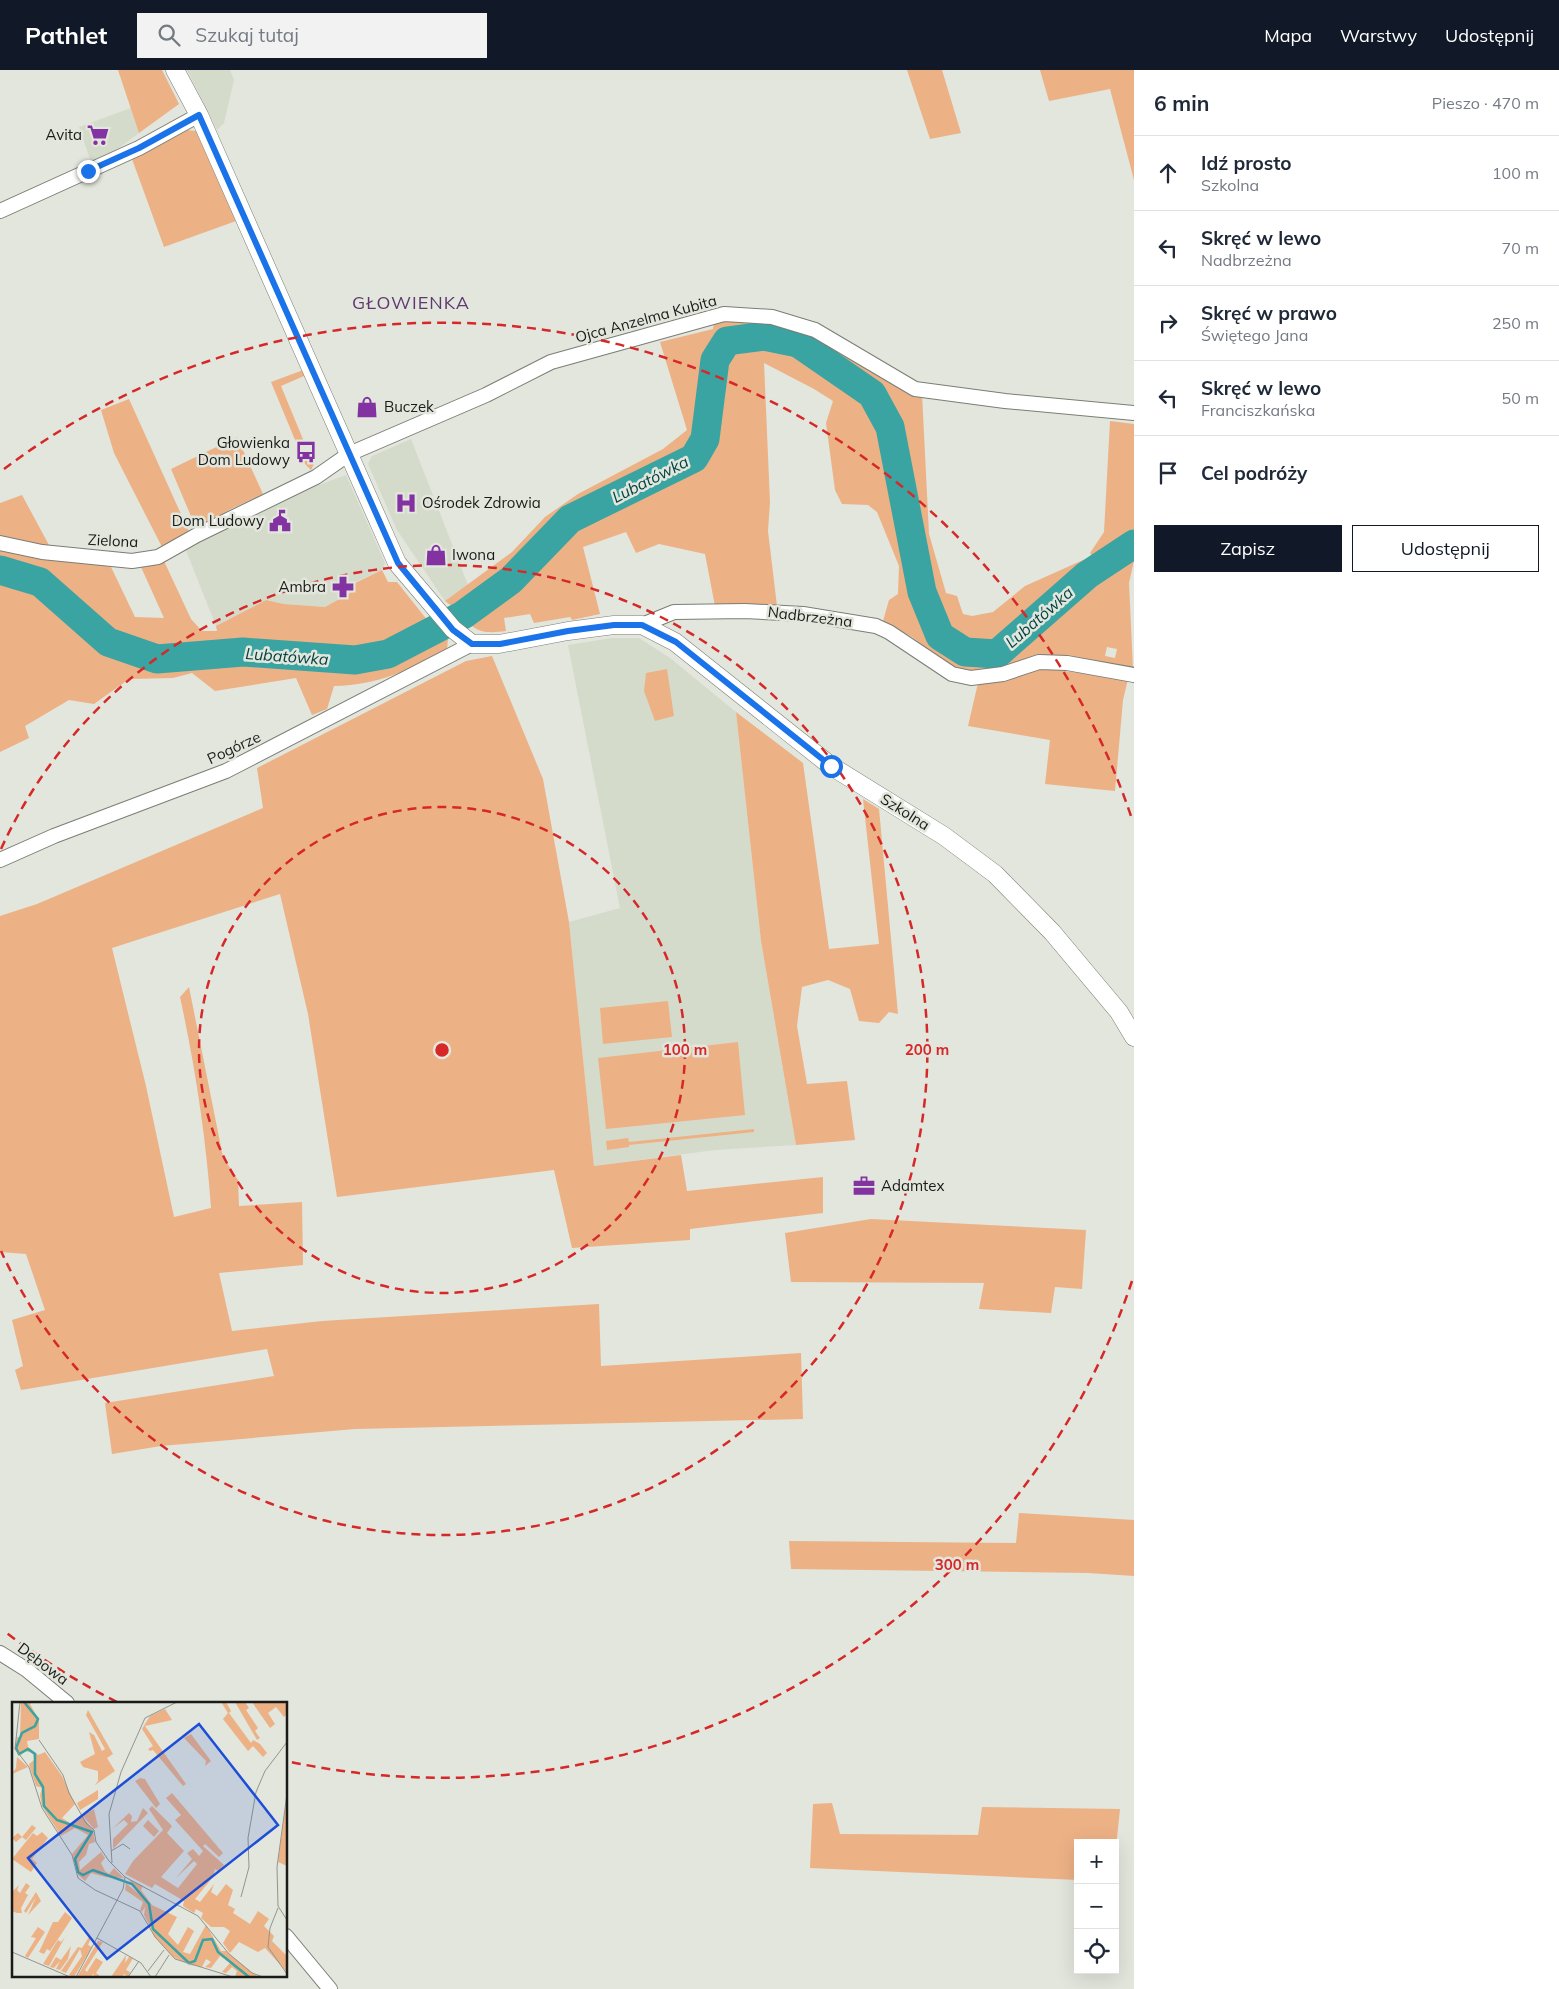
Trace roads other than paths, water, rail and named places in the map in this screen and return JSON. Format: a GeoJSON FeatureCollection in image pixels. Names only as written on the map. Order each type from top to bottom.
{"type":"FeatureCollection","features":[{"type":"Feature","properties":{"kind":"street"},"geometry":{"type":"LineString","coordinates":[[175,70],[199,115],[398,563],[453,630],[472,644]]}},
{"type":"Feature","properties":{"kind":"street"},"geometry":{"type":"LineString","coordinates":[[0,211],[139,148],[199,115]]}},
{"type":"Feature","properties":{"kind":"street","name":"Ojca Anzelma Kubita"},"geometry":{"type":"LineString","coordinates":[[349,454],[486,394],[551,362],[724,314],[772,318],[815,330],[915,389],[1005,401],[1134,412]]}},
{"type":"Feature","properties":{"kind":"street","name":"Zielona"},"geometry":{"type":"LineString","coordinates":[[0,543],[42,552],[132,561],[158,557],[316,477],[349,454]]}},
{"type":"Feature","properties":{"kind":"street","name":"Nadbrzeżna"},"geometry":{"type":"LineString","coordinates":[[472,644],[500,644],[568,631],[614,625],[642,625],[674,612],[745,611],[803,614],[876,626],[889,632],[952,674],[971,678],[1003,674],[1039,662],[1066,663],[1134,675]]}},
{"type":"Feature","properties":{"kind":"street","name":"Szkolna"},"geometry":{"type":"LineString","coordinates":[[642,625],[676,642],[831,766],[944,836],[996,874],[1052,932],[1119,1012],[1134,1037]]}},
{"type":"Feature","properties":{"kind":"street","name":"Pogórze"},"geometry":{"type":"LineString","coordinates":[[0,860],[54,836],[226,771],[472,644]]}},
{"type":"Feature","properties":{"kind":"street","name":"Dębowa"},"geometry":{"type":"LineString","coordinates":[[0,1653],[27,1670],[66,1702]]}},
{"type":"Feature","properties":{"kind":"street"},"geometry":{"type":"LineString","coordinates":[[288,1938],[330,1989]]}},
{"type":"Feature","properties":{"kind":"waterway","name":"Lubatówka"},"geometry":{"type":"LineString","coordinates":[[0,570],[40,582],[108,642],[157,659],[243,652],[355,660],[388,654],[463,615],[511,580],[570,519],[694,458],[705,439],[715,360],[727,341],[764,336],[798,343],[872,394],[890,427],[922,592],[940,636],[965,652],[997,654],[1087,575],[1134,544]]}},
{"type":"Feature","properties":{"kind":"place","name":"Avita"},"geometry":{"type":"Point","coordinates":[98,135]}},
{"type":"Feature","properties":{"kind":"place","name":"Buczek"},"geometry":{"type":"Point","coordinates":[367,407]}},
{"type":"Feature","properties":{"kind":"place","name":"Głowienka Dom Ludowy"},"geometry":{"type":"Point","coordinates":[306,452]}},
{"type":"Feature","properties":{"kind":"place","name":"Ośrodek Zdrowia"},"geometry":{"type":"Point","coordinates":[406,503]}},
{"type":"Feature","properties":{"kind":"place","name":"Dom Ludowy"},"geometry":{"type":"Point","coordinates":[280,521]}},
{"type":"Feature","properties":{"kind":"place","name":"Iwona"},"geometry":{"type":"Point","coordinates":[436,555]}},
{"type":"Feature","properties":{"kind":"place","name":"Ambra"},"geometry":{"type":"Point","coordinates":[343,587]}},
{"type":"Feature","properties":{"kind":"place","name":"Adamtex"},"geometry":{"type":"Point","coordinates":[864,1186]}},
{"type":"Feature","properties":{"kind":"district","name":"GŁOWIENKA"},"geometry":{"type":"Point","coordinates":[411,303]}}]}
